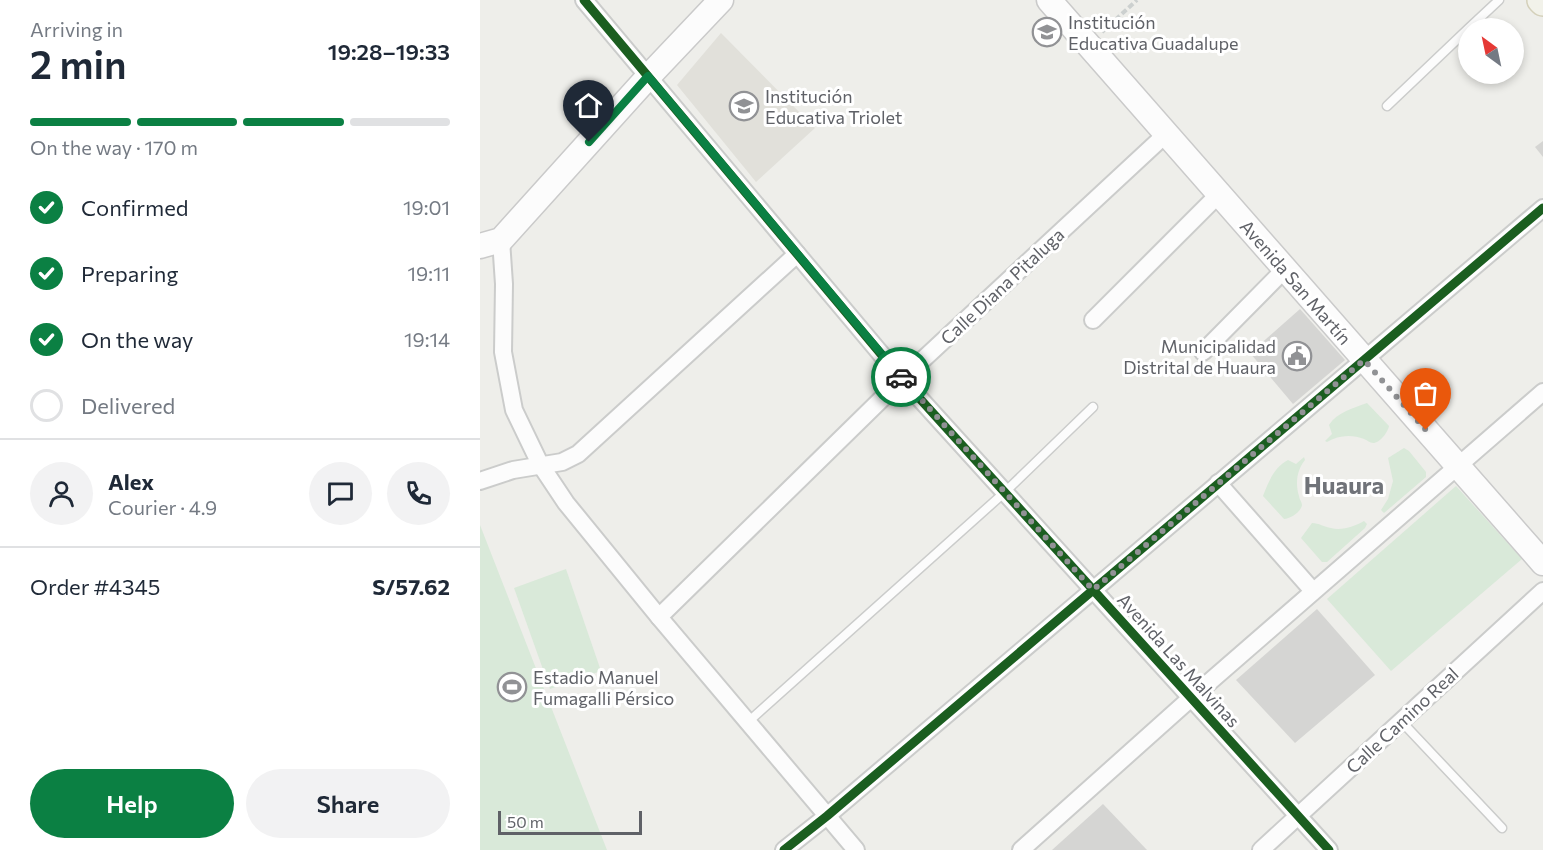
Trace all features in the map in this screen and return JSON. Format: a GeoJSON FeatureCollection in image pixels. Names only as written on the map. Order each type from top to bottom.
{"type":"FeatureCollection","features":[{"type":"Feature","properties":{"kind":"main road"},"geometry":{"type":"LineString","coordinates":[[491,243],[721,0]]}},
{"type":"Feature","properties":{"kind":"main road","name":"Avenida San Martín"},"geometry":{"type":"LineString","coordinates":[[1049,0],[1543,563]]}},
{"type":"Feature","properties":{"kind":"street","name":"Avenida Las Malvinas"},"geometry":{"type":"LineString","coordinates":[[584,0],[902,379],[1329,850]]}},
{"type":"Feature","properties":{"kind":"street","name":"Calle Diana Pitaluga"},"geometry":{"type":"LineString","coordinates":[[659,616],[902,379],[1166,134]]}},
{"type":"Feature","properties":{"kind":"street"},"geometry":{"type":"LineString","coordinates":[[1093,320],[1219,194]]}},
{"type":"Feature","properties":{"kind":"street"},"geometry":{"type":"LineString","coordinates":[[784,850],[827,816],[1543,208]]}},
{"type":"Feature","properties":{"kind":"street"},"geometry":{"type":"LineString","coordinates":[[491,243],[504,284],[503,352],[514,410],[540,464],[566,503],[856,850]]}},
{"type":"Feature","properties":{"kind":"street"},"geometry":{"type":"LineString","coordinates":[[480,481],[513,470],[562,462],[578,454],[797,254]]}},
{"type":"Feature","properties":{"kind":"street"},"geometry":{"type":"LineString","coordinates":[[1203,352],[1285,269]]}},
{"type":"Feature","properties":{"kind":"street"},"geometry":{"type":"LineString","coordinates":[[1021,850],[1191,698],[1543,392]]}},
{"type":"Feature","properties":{"kind":"street"},"geometry":{"type":"LineString","coordinates":[[1218,483],[1313,591]]}},
{"type":"Feature","properties":{"kind":"street","name":"Calle Camino Real"},"geometry":{"type":"LineString","coordinates":[[1261,850],[1543,591]]}},
{"type":"Feature","properties":{"kind":"lane"},"geometry":{"type":"LineString","coordinates":[[1480,18],[1499,0]]}},
{"type":"Feature","properties":{"kind":"lane"},"geometry":{"type":"LineString","coordinates":[[1387,106],[1458,39]]}},
{"type":"Feature","properties":{"kind":"lane"},"geometry":{"type":"LineString","coordinates":[[748,722],[1005,492],[1093,407]]}},
{"type":"Feature","properties":{"kind":"lane"},"geometry":{"type":"LineString","coordinates":[[1401,721],[1502,828]]}},
{"type":"Feature","properties":{"kind":"path"},"geometry":{"type":"LineString","coordinates":[[1088,44],[1137,0]]}},
{"type":"Feature","properties":{"kind":"shaded area","name":"Institución Educativa Triolet"},"geometry":{"type":"Polygon","coordinates":[[[721,33],[815,128],[756,182],[677,85],[721,33]]]}},
{"type":"Feature","properties":{"kind":"green space"},"geometry":{"type":"Polygon","coordinates":[[[1367,403],[1389,426],[1381,439],[1373,443],[1355,436],[1345,436],[1325,441],[1332,434],[1329,425],[1336,417],[1367,403]]]}},
{"type":"Feature","properties":{"kind":"green space"},"geometry":{"type":"Polygon","coordinates":[[[1404,448],[1426,472],[1426,477],[1384,513],[1381,510],[1388,499],[1393,481],[1388,458],[1404,448]]]}},
{"type":"Feature","properties":{"kind":"green space"},"geometry":{"type":"Polygon","coordinates":[[[1304,457],[1297,482],[1301,508],[1295,515],[1284,519],[1263,496],[1272,476],[1283,463],[1288,460],[1296,464],[1304,457]]]}},
{"type":"Feature","properties":{"kind":"green space"},"geometry":{"type":"Polygon","coordinates":[[[1456,486],[1522,559],[1391,671],[1327,599],[1456,486]]]}},
{"type":"Feature","properties":{"kind":"green space"},"geometry":{"type":"Polygon","coordinates":[[[1364,521],[1367,524],[1365,528],[1327,562],[1322,562],[1301,538],[1312,523],[1340,529],[1364,521]]]}},
{"type":"Feature","properties":{"kind":"green space","name":"Estadio Manuel Fumagalli Pérsico"},"geometry":{"type":"Polygon","coordinates":[[[480,525],[607,850],[480,850],[480,525]]]}},
{"type":"Feature","properties":{"kind":"green space"},"geometry":{"type":"Polygon","coordinates":[[[566,569],[601,671],[550,689],[514,588],[566,569]]]}},
{"type":"Feature","properties":{"kind":"building"},"geometry":{"type":"Polygon","coordinates":[[[1543,141],[1543,157],[1535,147],[1543,141]]]}},
{"type":"Feature","properties":{"kind":"building","name":"Municipalidad Distrital de Huaura"},"geometry":{"type":"Polygon","coordinates":[[[1300,309],[1345,360],[1293,404],[1250,353],[1300,309]]]}},
{"type":"Feature","properties":{"kind":"building"},"geometry":{"type":"Polygon","coordinates":[[[1317,609],[1375,675],[1295,743],[1236,680],[1317,609]]]}},
{"type":"Feature","properties":{"kind":"building"},"geometry":{"type":"Polygon","coordinates":[[[1103,804],[1147,850],[1052,850],[1103,804]]]}},
{"type":"Feature","properties":{"kind":"cycle path"},"geometry":{"type":"LineString","coordinates":[[584,0],[902,379],[1329,850]]}},
{"type":"Feature","properties":{"kind":"cycle path"},"geometry":{"type":"LineString","coordinates":[[784,850],[827,816],[1543,208]]}},
{"type":"Feature","properties":{"kind":"way so far"},"geometry":{"type":"LineString","coordinates":[[901,377],[1093,590],[1364,360],[1426,430]]}},
{"type":"Feature","properties":{"kind":"place","name":"Institución Educativa Guadalupe"},"geometry":{"type":"Point","coordinates":[1047,32]}},
{"type":"Feature","properties":{"kind":"place","name":"Institución Educativa Triolet"},"geometry":{"type":"Point","coordinates":[744,106]}},
{"type":"Feature","properties":{"kind":"place","name":"Municipalidad Distrital de Huaura"},"geometry":{"type":"Point","coordinates":[1297,356]}},
{"type":"Feature","properties":{"kind":"place","name":"Estadio Manuel Fumagalli Pérsico"},"geometry":{"type":"Point","coordinates":[512,687]}},
{"type":"Feature","properties":{"kind":"district","name":"Huaura"},"geometry":{"type":"Point","coordinates":[1344,484]}},
{"type":"Feature","properties":{"kind":"route"},"geometry":{"type":"LineString","coordinates":[[589,142],[648,76],[901,377]]}}]}
